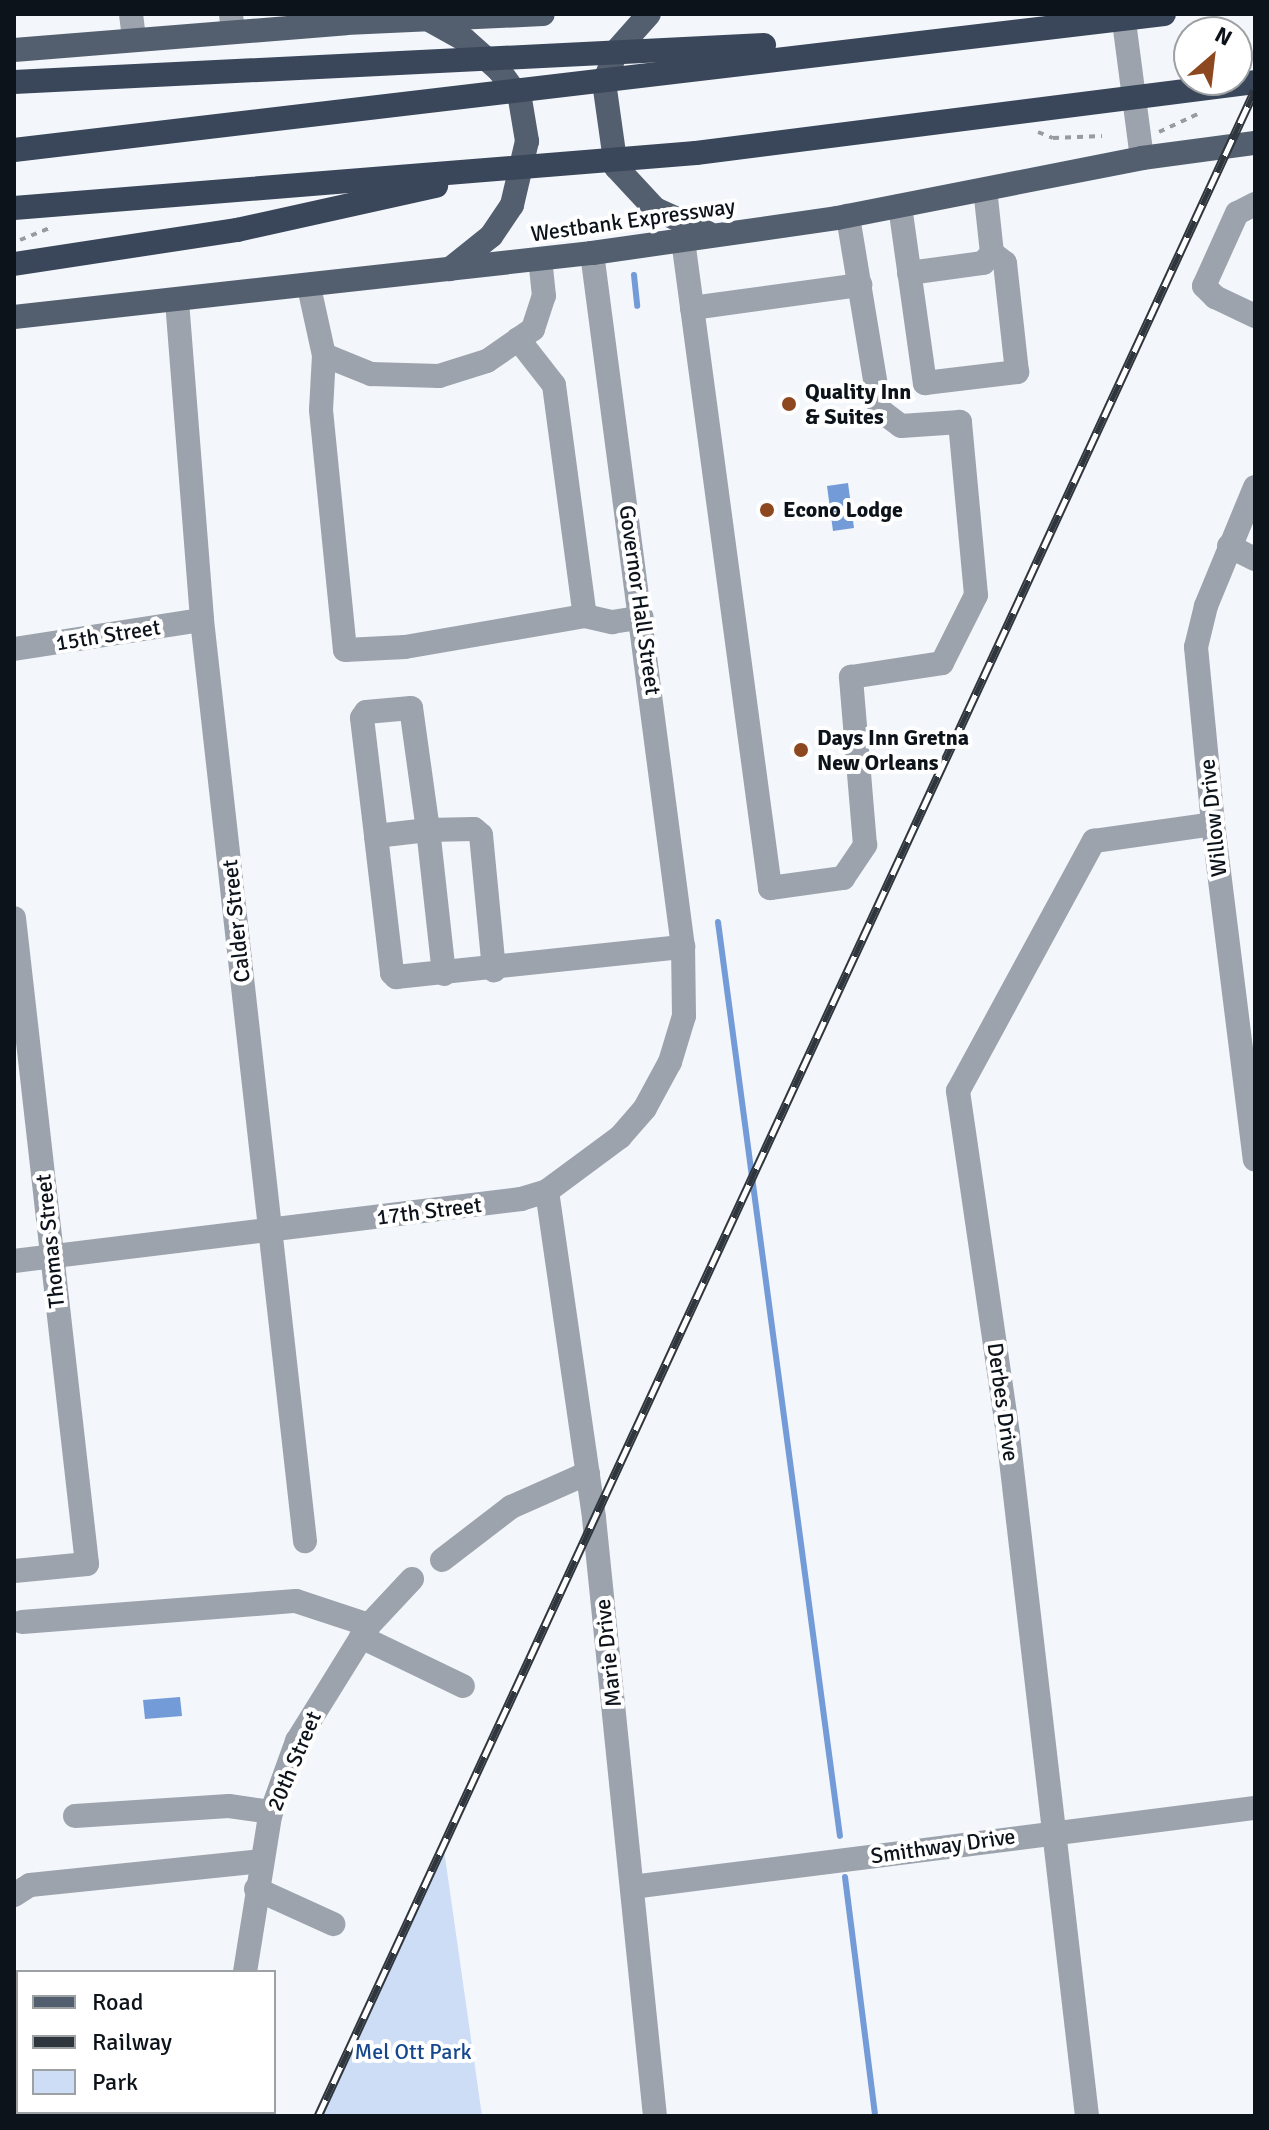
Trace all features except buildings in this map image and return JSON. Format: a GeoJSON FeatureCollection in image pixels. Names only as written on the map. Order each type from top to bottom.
{"type":"FeatureCollection","features":[{"type":"Feature","properties":{"kind":"highway"},"geometry":{"type":"LineString","coordinates":[[14,150],[1164,14]]}},
{"type":"Feature","properties":{"kind":"highway"},"geometry":{"type":"LineString","coordinates":[[14,82],[966,36]]}},
{"type":"Feature","properties":{"kind":"highway"},"geometry":{"type":"LineString","coordinates":[[14,264],[237,230],[434,187],[1255,82]]}},
{"type":"Feature","properties":{"kind":"highway"},"geometry":{"type":"LineString","coordinates":[[14,208],[696,153]]}},
{"type":"Feature","properties":{"kind":"main road"},"geometry":{"type":"LineString","coordinates":[[14,50],[134,40],[232,23],[543,14]]}},
{"type":"Feature","properties":{"kind":"main road"},"geometry":{"type":"LineString","coordinates":[[649,14],[617,50],[604,82],[616,167],[655,209],[681,225],[715,235]]}},
{"type":"Feature","properties":{"kind":"main road"},"geometry":{"type":"LineString","coordinates":[[441,19],[499,70],[520,99],[527,141],[512,205],[491,236],[448,270]]}},
{"type":"Feature","properties":{"kind":"main road","name":"Westbank Expressway"},"geometry":{"type":"LineString","coordinates":[[14,317],[309,287],[592,253],[848,216],[1142,158],[1255,143]]}},
{"type":"Feature","properties":{"kind":"street"},"geometry":{"type":"LineString","coordinates":[[131,14],[134,40]]}},
{"type":"Feature","properties":{"kind":"street"},"geometry":{"type":"LineString","coordinates":[[1123,14],[1142,158]]}},
{"type":"Feature","properties":{"kind":"street"},"geometry":{"type":"LineString","coordinates":[[900,206],[925,383],[1017,372],[1005,263],[992,253],[985,189]]}},
{"type":"Feature","properties":{"kind":"street"},"geometry":{"type":"LineString","coordinates":[[1255,204],[1237,213],[1204,286],[1215,297],[1255,316]]}},
{"type":"Feature","properties":{"kind":"street"},"geometry":{"type":"LineString","coordinates":[[683,240],[770,888],[843,878],[865,845],[851,677],[942,663],[976,595],[960,422],[901,426],[880,410],[848,216]]}},
{"type":"Feature","properties":{"kind":"street","name":"Governor Hall Street"},"geometry":{"type":"LineString","coordinates":[[592,253],[683,947]]}},
{"type":"Feature","properties":{"kind":"street"},"geometry":{"type":"LineString","coordinates":[[909,273],[983,263],[992,253]]}},
{"type":"Feature","properties":{"kind":"street"},"geometry":{"type":"LineString","coordinates":[[324,355],[371,374],[439,376],[487,361],[533,329],[544,296],[540,259]]}},
{"type":"Feature","properties":{"kind":"street"},"geometry":{"type":"LineString","coordinates":[[692,308],[860,285]]}},
{"type":"Feature","properties":{"kind":"street"},"geometry":{"type":"LineString","coordinates":[[309,287],[324,355],[321,410],[345,650],[405,647],[585,616],[612,622],[642,617]]}},
{"type":"Feature","properties":{"kind":"street","name":"Calder Street"},"geometry":{"type":"LineString","coordinates":[[177,301],[202,620],[305,1541]]}},
{"type":"Feature","properties":{"kind":"street"},"geometry":{"type":"LineString","coordinates":[[518,339],[554,385],[585,616]]}},
{"type":"Feature","properties":{"kind":"street","name":"Willow Drive"},"geometry":{"type":"LineString","coordinates":[[1255,487],[1229,546],[1196,647],[1213,824],[1255,1159]]}},
{"type":"Feature","properties":{"kind":"street"},"geometry":{"type":"LineString","coordinates":[[1229,546],[1255,559]]}},
{"type":"Feature","properties":{"kind":"street","name":"15th Street"},"geometry":{"type":"LineString","coordinates":[[14,649],[202,620]]}},
{"type":"Feature","properties":{"kind":"street"},"geometry":{"type":"LineString","coordinates":[[444,974],[415,712],[366,712],[362,718],[392,973],[400,978],[494,970],[683,947]]}},
{"type":"Feature","properties":{"kind":"street","name":"Derbes Drive"},"geometry":{"type":"LineString","coordinates":[[1087,2116],[1051,1831],[1008,1434],[958,1091],[1094,841],[1213,824]]}},
{"type":"Feature","properties":{"kind":"street"},"geometry":{"type":"LineString","coordinates":[[376,836],[474,829],[481,835],[494,970]]}},
{"type":"Feature","properties":{"kind":"street","name":"Thomas Street"},"geometry":{"type":"LineString","coordinates":[[14,918],[87,1564],[14,1571]]}},
{"type":"Feature","properties":{"kind":"street","name":"17th Street"},"geometry":{"type":"LineString","coordinates":[[14,1261],[521,1199],[547,1191],[620,1137],[645,1108],[670,1062],[684,1016],[683,947]]}},
{"type":"Feature","properties":{"kind":"street","name":"Marie Drive"},"geometry":{"type":"LineString","coordinates":[[547,1191],[588,1473],[655,2116]]}},
{"type":"Feature","properties":{"kind":"street"},"geometry":{"type":"LineString","coordinates":[[442,1560],[511,1507],[588,1473]]}},
{"type":"Feature","properties":{"kind":"street","name":"20th Street"},"geometry":{"type":"LineString","coordinates":[[245,1970],[256,1889],[271,1812],[297,1741],[365,1631],[412,1579]]}},
{"type":"Feature","properties":{"kind":"street"},"geometry":{"type":"LineString","coordinates":[[22,1622],[296,1601],[365,1631],[463,1686]]}},
{"type":"Feature","properties":{"kind":"street"},"geometry":{"type":"LineString","coordinates":[[75,1816],[229,1806],[271,1812]]}},
{"type":"Feature","properties":{"kind":"street","name":"Smithway Drive"},"geometry":{"type":"LineString","coordinates":[[632,1887],[1051,1831],[1255,1808]]}},
{"type":"Feature","properties":{"kind":"street"},"geometry":{"type":"LineString","coordinates":[[14,1895],[30,1885],[261,1861]]}},
{"type":"Feature","properties":{"kind":"street"},"geometry":{"type":"LineString","coordinates":[[256,1889],[333,1924]]}},
{"type":"Feature","properties":{"kind":"path"},"geometry":{"type":"LineString","coordinates":[[1159,132],[1187,116],[1212,110]]}},
{"type":"Feature","properties":{"kind":"green space","name":"Mel Ott Park"},"geometry":{"type":"Polygon","coordinates":[[[443,1843],[482,2116],[318,2116],[443,1843]]]}},
{"type":"Feature","properties":{"kind":"water"},"geometry":{"type":"Polygon","coordinates":[[[848,483],[854,528],[833,531],[827,486],[848,483]]]}},
{"type":"Feature","properties":{"kind":"water"},"geometry":{"type":"Polygon","coordinates":[[[180,1697],[182,1716],[145,1719],[143,1700],[180,1697]]]}},
{"type":"Feature","properties":{"kind":"waterway"},"geometry":{"type":"LineString","coordinates":[[634,275],[637,306]]}},
{"type":"Feature","properties":{"kind":"waterway"},"geometry":{"type":"LineString","coordinates":[[718,922],[840,1836]]}},
{"type":"Feature","properties":{"kind":"waterway"},"geometry":{"type":"LineString","coordinates":[[845,1877],[875,2116]]}},
{"type":"Feature","properties":{"kind":"railway"},"geometry":{"type":"LineString","coordinates":[[318,2116],[1255,90]]}},
{"type":"Feature","properties":{"kind":"place","name":"Quality Inn & Suites"},"geometry":{"type":"Point","coordinates":[789,404]}},
{"type":"Feature","properties":{"kind":"place","name":"Econo Lodge"},"geometry":{"type":"Point","coordinates":[767,510]}},
{"type":"Feature","properties":{"kind":"place","name":"Days Inn Gretna New Orleans"},"geometry":{"type":"Point","coordinates":[801,750]}}]}
